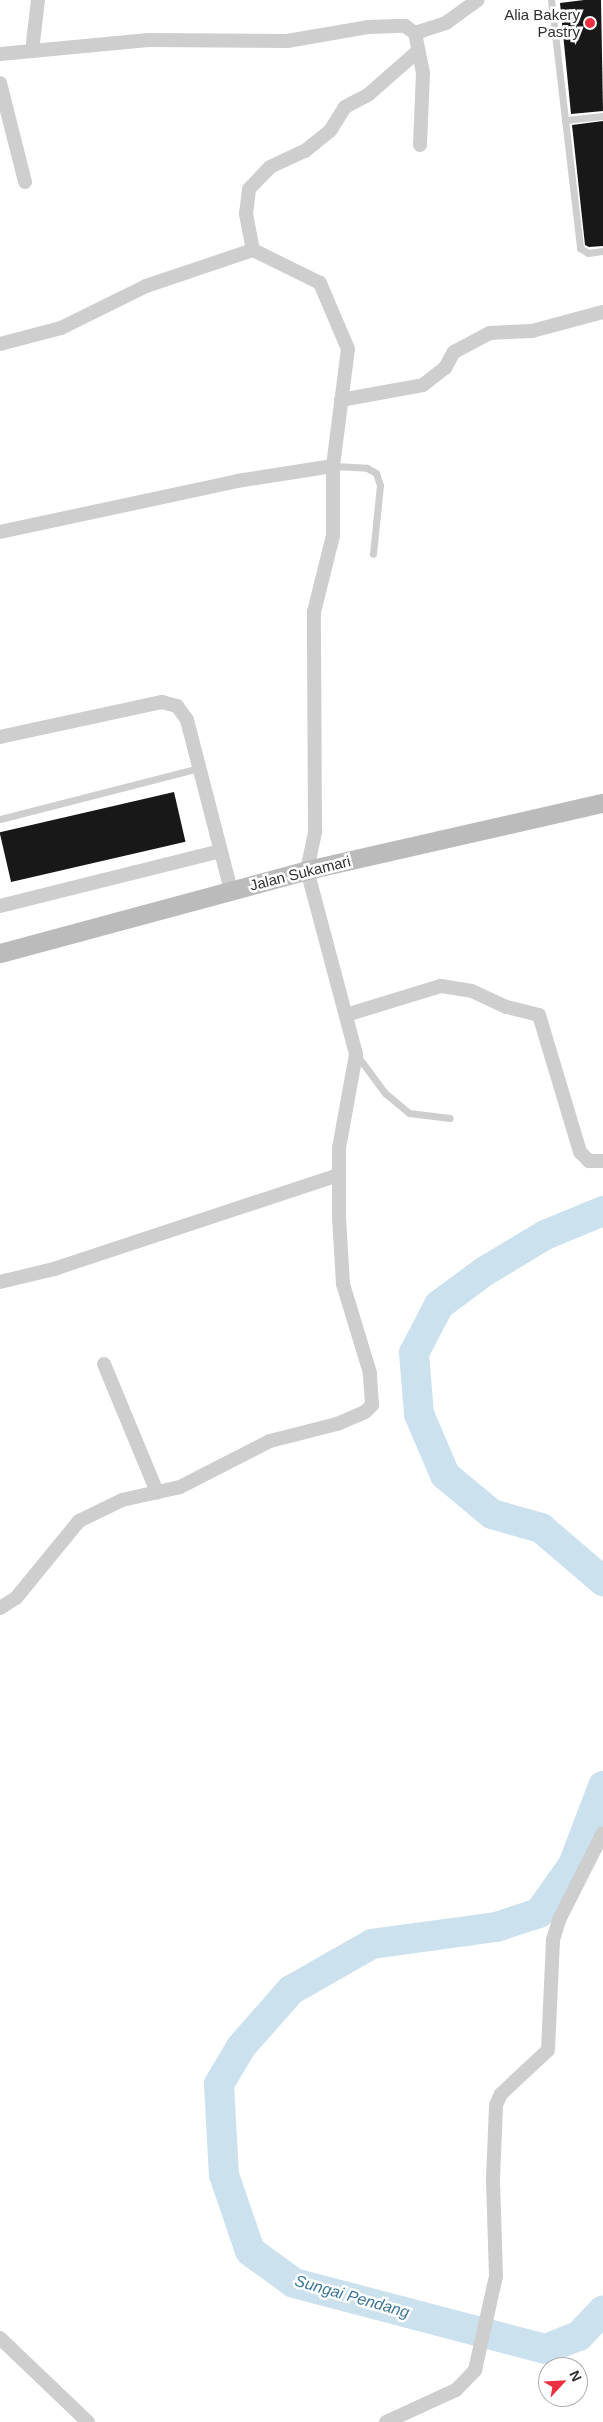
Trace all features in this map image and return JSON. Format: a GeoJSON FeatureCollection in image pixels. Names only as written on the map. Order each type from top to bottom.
{"type":"FeatureCollection","features":[{"type":"Feature","properties":{"kind":"street"},"geometry":{"type":"LineString","coordinates":[[32,51],[38,0]]}},
{"type":"Feature","properties":{"kind":"street"},"geometry":{"type":"LineString","coordinates":[[415,33],[446,23],[478,0]]}},
{"type":"Feature","properties":{"kind":"street"},"geometry":{"type":"LineString","coordinates":[[0,54],[173,39],[287,41],[368,26],[405,26],[415,33],[417,52],[423,73],[420,145]]}},
{"type":"Feature","properties":{"kind":"street"},"geometry":{"type":"LineString","coordinates":[[253,250],[246,214],[249,189],[270,167],[305,151],[324,136],[345,107],[369,94],[417,52]]}},
{"type":"Feature","properties":{"kind":"street"},"geometry":{"type":"LineString","coordinates":[[0,83],[25,182]]}},
{"type":"Feature","properties":{"kind":"street"},"geometry":{"type":"LineString","coordinates":[[0,344],[60,328],[146,286],[253,250],[320,283],[348,349],[333,466],[333,536],[314,612],[315,831],[307,870],[356,1054],[339,1148],[343,1284],[370,1373],[372,1404],[364,1412],[337,1424],[270,1441],[180,1487],[122,1500],[78,1521],[16,1598],[0,1608]]}},
{"type":"Feature","properties":{"kind":"street"},"geometry":{"type":"LineString","coordinates":[[341,400],[423,385],[444,368],[454,352],[489,333],[532,330],[603,312]]}},
{"type":"Feature","properties":{"kind":"street"},"geometry":{"type":"LineString","coordinates":[[0,532],[237,482],[333,466]]}},
{"type":"Feature","properties":{"kind":"street"},"geometry":{"type":"LineString","coordinates":[[0,736],[170,703],[177,706],[186,720],[231,890]]}},
{"type":"Feature","properties":{"kind":"street","name":"Jalan Sukamari"},"geometry":{"type":"LineString","coordinates":[[0,953],[307,870],[603,802]]}},
{"type":"Feature","properties":{"kind":"street"},"geometry":{"type":"LineString","coordinates":[[0,906],[220,850]]}},
{"type":"Feature","properties":{"kind":"street"},"geometry":{"type":"LineString","coordinates":[[346,1015],[441,986],[472,991],[507,1007],[539,1015],[580,1152],[589,1161],[603,1161]]}},
{"type":"Feature","properties":{"kind":"street"},"geometry":{"type":"LineString","coordinates":[[0,1282],[54,1269],[339,1175]]}},
{"type":"Feature","properties":{"kind":"street"},"geometry":{"type":"LineString","coordinates":[[104,1364],[157,1492]]}},
{"type":"Feature","properties":{"kind":"street"},"geometry":{"type":"LineString","coordinates":[[386,2422],[456,2390],[472,2376],[494,2297],[497,2251],[494,2178],[496,2105],[502,2094],[548,2050],[553,1940],[559,1920],[603,1833]]}},
{"type":"Feature","properties":{"kind":"street"},"geometry":{"type":"LineString","coordinates":[[0,2338],[88,2422]]}},
{"type":"Feature","properties":{"kind":"lane"},"geometry":{"type":"LineString","coordinates":[[551,0],[580,248],[588,253],[603,251]]}},
{"type":"Feature","properties":{"kind":"lane"},"geometry":{"type":"LineString","coordinates":[[565,120],[603,116]]}},
{"type":"Feature","properties":{"kind":"lane"},"geometry":{"type":"LineString","coordinates":[[333,466],[367,468],[376,473],[380,485],[373,554]]}},
{"type":"Feature","properties":{"kind":"lane"},"geometry":{"type":"LineString","coordinates":[[0,819],[199,768]]}},
{"type":"Feature","properties":{"kind":"lane"},"geometry":{"type":"LineString","coordinates":[[356,1054],[385,1093],[409,1113],[450,1118]]}},
{"type":"Feature","properties":{"kind":"building"},"geometry":{"type":"Polygon","coordinates":[[[601,0],[603,111],[571,114],[560,3],[601,0]]]}},
{"type":"Feature","properties":{"kind":"building"},"geometry":{"type":"Polygon","coordinates":[[[603,121],[603,246],[589,247],[585,245],[572,125],[603,121]]]}},
{"type":"Feature","properties":{"kind":"building"},"geometry":{"type":"Polygon","coordinates":[[[174,792],[185,842],[11,882],[0,832],[174,792]]]}},
{"type":"Feature","properties":{"kind":"waterway","name":"Sungai Pendang"},"geometry":{"type":"LineString","coordinates":[[603,1211],[545,1235],[485,1271],[439,1305],[414,1353],[419,1414],[445,1475],[492,1514],[541,1528],[603,1581]]}},
{"type":"Feature","properties":{"kind":"waterway","name":"Sungai Pendang"},"geometry":{"type":"LineString","coordinates":[[603,1786],[573,1865],[539,1913],[496,1927],[372,1944],[291,1990],[241,2047],[219,2084],[224,2175],[250,2251],[294,2283],[546,2349],[579,2336],[603,2310]]}},
{"type":"Feature","properties":{"kind":"place","name":"Alia Bakery Pastry"},"geometry":{"type":"Point","coordinates":[590,23]}}]}
